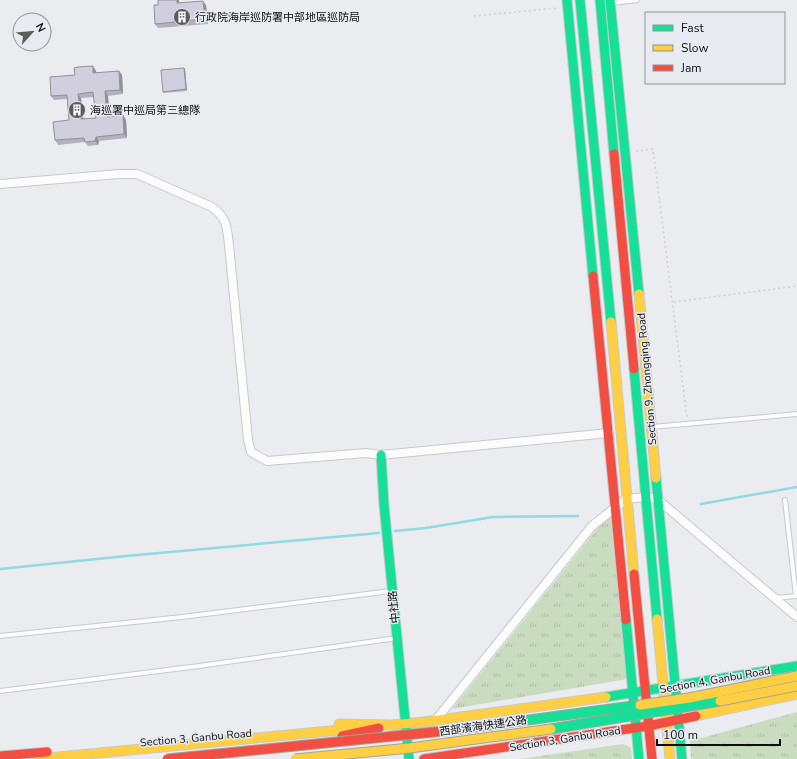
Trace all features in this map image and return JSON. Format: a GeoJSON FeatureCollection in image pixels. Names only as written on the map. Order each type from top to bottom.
{"type":"FeatureCollection","features":[{"type":"Feature","properties":{"kind":"main road"},"geometry":{"type":"LineString","coordinates":[[580,0],[626,499],[652,759]]}},
{"type":"Feature","properties":{"kind":"main road","name":"Section 9, Zhongqing Road"},"geometry":{"type":"LineString","coordinates":[[600,0],[670,759]]}},
{"type":"Feature","properties":{"kind":"main road","name":"Section 9, Zhongqing Road"},"geometry":{"type":"LineString","coordinates":[[610,2],[626,152],[682,759]]}},
{"type":"Feature","properties":{"kind":"main road"},"geometry":{"type":"LineString","coordinates":[[568,4],[609,433],[614,509],[639,759]]}},
{"type":"Feature","properties":{"kind":"main road","name":"中社路"},"geometry":{"type":"LineString","coordinates":[[381,455],[409,757]]}},
{"type":"Feature","properties":{"kind":"main road","name":"Section 4, Ganbu Road"},"geometry":{"type":"LineString","coordinates":[[632,694],[675,688],[797,666]]}},
{"type":"Feature","properties":{"kind":"main road","name":"西部濱海快速公路"},"geometry":{"type":"LineString","coordinates":[[167,759],[426,734],[689,698],[797,676]]}},
{"type":"Feature","properties":{"kind":"main road","name":"西部濱海快速公路"},"geometry":{"type":"LineString","coordinates":[[295,759],[426,746],[506,736],[686,708],[797,686]]}},
{"type":"Feature","properties":{"kind":"main road","name":"Section 3, Ganbu Road"},"geometry":{"type":"LineString","coordinates":[[37,759],[406,724],[632,694]]}},
{"type":"Feature","properties":{"kind":"main road"},"geometry":{"type":"LineString","coordinates":[[678,719],[797,694]]}},
{"type":"Feature","properties":{"kind":"main road","name":"Section 3, Ganbu Road"},"geometry":{"type":"LineString","coordinates":[[360,759],[409,757],[434,759],[462,757],[648,726],[678,719]]}},
{"type":"Feature","properties":{"kind":"main road","name":"Section 3, Ganbu Road"},"geometry":{"type":"LineString","coordinates":[[0,756],[349,723],[392,725]]}},
{"type":"Feature","properties":{"kind":"main road","name":"Section 3, Ganbu Road"},"geometry":{"type":"LineString","coordinates":[[102,759],[350,735],[392,725]]}},
{"type":"Feature","properties":{"kind":"street"},"geometry":{"type":"LineString","coordinates":[[0,184],[119,174],[137,174],[212,206],[222,214],[226,225],[248,440],[252,452],[267,461],[366,453],[381,455],[609,433]]}},
{"type":"Feature","properties":{"kind":"street"},"geometry":{"type":"LineString","coordinates":[[435,720],[592,526],[626,499],[645,497],[657,499],[797,617]]}},
{"type":"Feature","properties":{"kind":"lane"},"geometry":{"type":"LineString","coordinates":[[610,2],[637,0]]}},
{"type":"Feature","properties":{"kind":"lane"},"geometry":{"type":"LineString","coordinates":[[652,427],[688,425],[797,414]]}},
{"type":"Feature","properties":{"kind":"lane"},"geometry":{"type":"LineString","coordinates":[[775,598],[796,596],[785,500]]}},
{"type":"Feature","properties":{"kind":"lane"},"geometry":{"type":"LineString","coordinates":[[0,636],[182,617],[393,591]]}},
{"type":"Feature","properties":{"kind":"lane"},"geometry":{"type":"LineString","coordinates":[[0,691],[200,666],[397,638]]}},
{"type":"Feature","properties":{"kind":"path"},"geometry":{"type":"LineString","coordinates":[[474,16],[568,4]]}},
{"type":"Feature","properties":{"kind":"path"},"geometry":{"type":"LineString","coordinates":[[626,152],[653,149],[674,302],[688,425]]}},
{"type":"Feature","properties":{"kind":"path"},"geometry":{"type":"LineString","coordinates":[[674,302],[797,286]]}},
{"type":"Feature","properties":{"kind":"green space"},"geometry":{"type":"Polygon","coordinates":[[[610,513],[627,679],[452,709],[610,513]]]}},
{"type":"Feature","properties":{"kind":"green space"},"geometry":{"type":"Polygon","coordinates":[[[797,712],[797,759],[691,759],[690,741],[797,712]]]}},
{"type":"Feature","properties":{"kind":"green space"},"geometry":{"type":"Polygon","coordinates":[[[623,744],[631,748],[632,759],[520,759],[623,744]]]}},
{"type":"Feature","properties":{"kind":"building","name":"行政院海岸巡防署中部地區巡防局"},"geometry":{"type":"Polygon","coordinates":[[[158,0],[177,0],[177,3],[203,1],[205,19],[155,24],[154,5],[158,5],[158,0]]]}},
{"type":"Feature","properties":{"kind":"building","name":"海巡署中巡局第三總隊"},"geometry":{"type":"Polygon","coordinates":[[[93,66],[93,73],[119,71],[120,90],[105,91],[107,117],[123,115],[124,134],[96,137],[95,141],[85,142],[84,138],[55,140],[53,122],[69,120],[67,95],[51,96],[50,77],[75,75],[74,68],[93,66]],[[93,92],[78,94],[81,119],[96,118],[93,92]]]}},
{"type":"Feature","properties":{"kind":"building"},"geometry":{"type":"Polygon","coordinates":[[[184,68],[186,89],[163,92],[161,70],[184,68]]]}},
{"type":"Feature","properties":{"kind":"waterway"},"geometry":{"type":"LineString","coordinates":[[701,504],[797,487]]}},
{"type":"Feature","properties":{"kind":"waterway"},"geometry":{"type":"LineString","coordinates":[[395,531],[426,528],[493,517],[578,516]]}},
{"type":"Feature","properties":{"kind":"waterway"},"geometry":{"type":"LineString","coordinates":[[0,569],[379,533]]}},
{"type":"Feature","properties":{"kind":"traffic: fast"},"geometry":{"type":"LineString","coordinates":[[567,0],[593,276]]}},
{"type":"Feature","properties":{"kind":"traffic: fast"},"geometry":{"type":"LineString","coordinates":[[580,0],[611,322]]}},
{"type":"Feature","properties":{"kind":"traffic: fast"},"geometry":{"type":"LineString","coordinates":[[600,0],[614,154]]}},
{"type":"Feature","properties":{"kind":"traffic: fast"},"geometry":{"type":"LineString","coordinates":[[610,0],[639,294]]}},
{"type":"Feature","properties":{"kind":"traffic: fast"},"geometry":{"type":"LineString","coordinates":[[634,369],[657,619]]}},
{"type":"Feature","properties":{"kind":"traffic: fast"},"geometry":{"type":"LineString","coordinates":[[381,455],[384,505],[409,759]]}},
{"type":"Feature","properties":{"kind":"traffic: fast"},"geometry":{"type":"LineString","coordinates":[[656,478],[682,759]]}},
{"type":"Feature","properties":{"kind":"traffic: fast"},"geometry":{"type":"LineString","coordinates":[[626,620],[639,759]]}},
{"type":"Feature","properties":{"kind":"traffic: fast"},"geometry":{"type":"LineString","coordinates":[[606,697],[797,666]]}},
{"type":"Feature","properties":{"kind":"traffic: fast"},"geometry":{"type":"LineString","coordinates":[[551,729],[720,701]]}},
{"type":"Feature","properties":{"kind":"traffic: fast"},"geometry":{"type":"LineString","coordinates":[[454,730],[640,705]]}},
{"type":"Feature","properties":{"kind":"traffic: slow"},"geometry":{"type":"LineString","coordinates":[[639,294],[656,478]]}},
{"type":"Feature","properties":{"kind":"traffic: slow"},"geometry":{"type":"LineString","coordinates":[[611,322],[634,574]]}},
{"type":"Feature","properties":{"kind":"traffic: slow"},"geometry":{"type":"LineString","coordinates":[[657,619],[670,759]]}},
{"type":"Feature","properties":{"kind":"traffic: slow"},"geometry":{"type":"LineString","coordinates":[[640,705],[689,698],[797,676]]}},
{"type":"Feature","properties":{"kind":"traffic: slow"},"geometry":{"type":"LineString","coordinates":[[720,701],[797,686]]}},
{"type":"Feature","properties":{"kind":"traffic: slow"},"geometry":{"type":"LineString","coordinates":[[696,716],[797,694]]}},
{"type":"Feature","properties":{"kind":"traffic: slow"},"geometry":{"type":"LineString","coordinates":[[339,724],[392,725],[424,722],[606,697]]}},
{"type":"Feature","properties":{"kind":"traffic: slow"},"geometry":{"type":"LineString","coordinates":[[37,759],[350,729]]}},
{"type":"Feature","properties":{"kind":"traffic: slow"},"geometry":{"type":"LineString","coordinates":[[295,759],[410,748],[551,729]]}},
{"type":"Feature","properties":{"kind":"traffic: jam"},"geometry":{"type":"LineString","coordinates":[[614,154],[634,369]]}},
{"type":"Feature","properties":{"kind":"traffic: jam"},"geometry":{"type":"LineString","coordinates":[[593,276],[626,620]]}},
{"type":"Feature","properties":{"kind":"traffic: jam"},"geometry":{"type":"LineString","coordinates":[[634,574],[652,759]]}},
{"type":"Feature","properties":{"kind":"traffic: jam"},"geometry":{"type":"LineString","coordinates":[[424,759],[648,726],[696,716]]}},
{"type":"Feature","properties":{"kind":"traffic: jam"},"geometry":{"type":"LineString","coordinates":[[342,736],[379,728]]}},
{"type":"Feature","properties":{"kind":"traffic: jam"},"geometry":{"type":"LineString","coordinates":[[167,759],[454,730]]}},
{"type":"Feature","properties":{"kind":"traffic: jam"},"geometry":{"type":"LineString","coordinates":[[0,756],[47,752]]}},
{"type":"Feature","properties":{"kind":"place","name":"行政院海岸巡防署中部地區巡防局"},"geometry":{"type":"Point","coordinates":[182,17]}},
{"type":"Feature","properties":{"kind":"place","name":"海巡署中巡局第三總隊"},"geometry":{"type":"Point","coordinates":[77,110]}}]}
